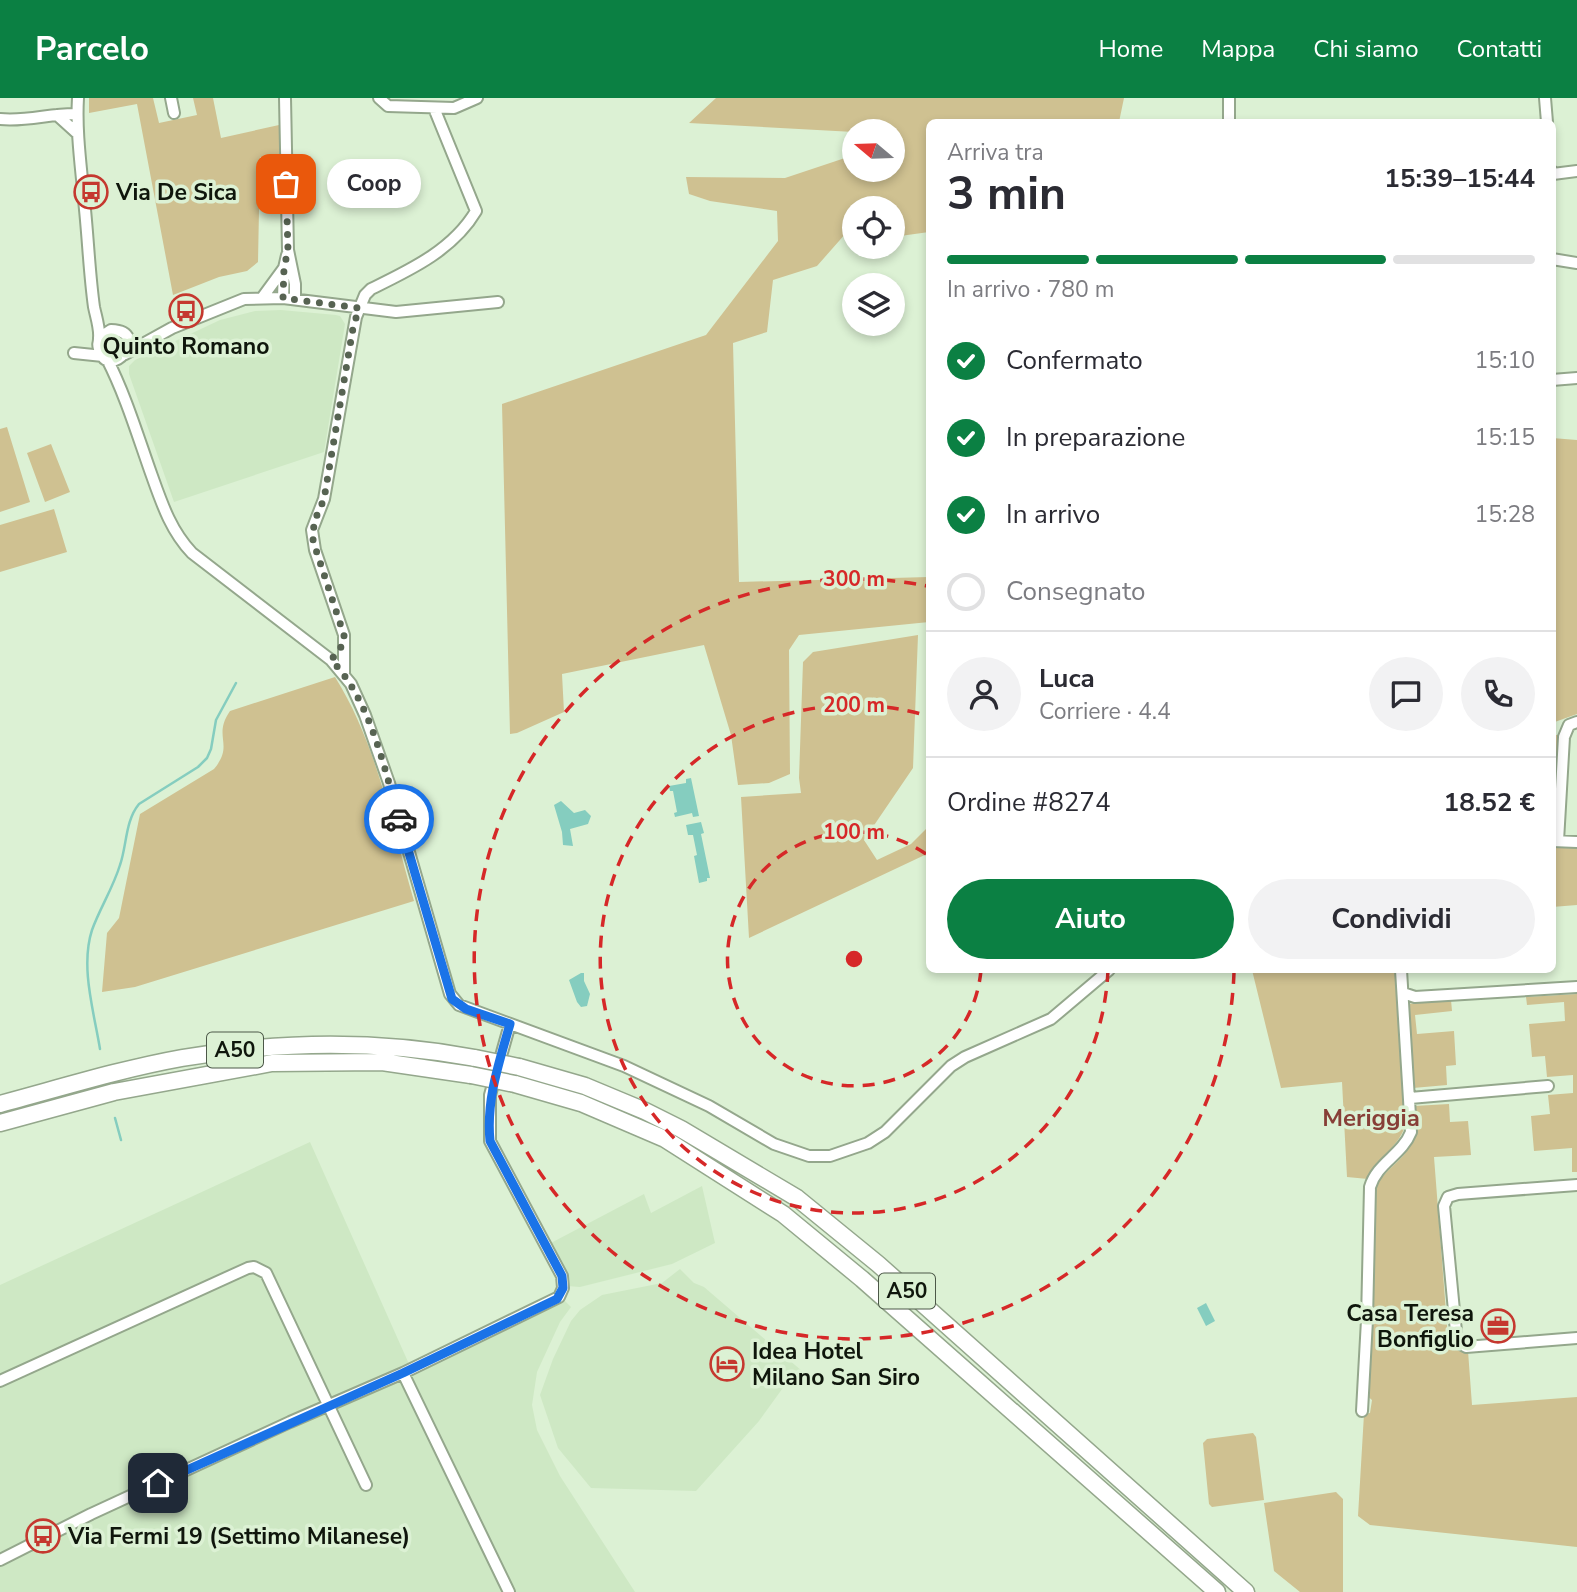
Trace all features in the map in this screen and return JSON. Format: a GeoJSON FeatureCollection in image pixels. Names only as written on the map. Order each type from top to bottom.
{"type":"FeatureCollection","features":[{"type":"Feature","properties":{"kind":"highway","name":"A50"},"geometry":{"type":"LineString","coordinates":[[0,1104],[157,1063],[247,1048],[325,1044],[419,1049],[475,1058],[519,1067],[585,1086],[681,1129],[797,1198],[878,1264],[1246,1592]]}},
{"type":"Feature","properties":{"kind":"highway","name":"A50"},"geometry":{"type":"LineString","coordinates":[[0,1123],[114,1092],[272,1063],[382,1062],[515,1084],[581,1103],[665,1139],[783,1214],[862,1279],[1217,1592]]}},
{"type":"Feature","properties":{"kind":"street"},"geometry":{"type":"LineString","coordinates":[[76,98],[99,341],[105,358],[118,379],[164,509],[182,542],[192,553],[331,660],[344,673],[365,715],[389,783],[454,1001],[466,1009],[624,1066],[709,1106],[774,1144],[809,1156],[830,1156],[868,1143],[885,1132],[942,1075],[965,1057],[1040,1026],[1064,1010],[1106,973]]}},
{"type":"Feature","properties":{"kind":"street"},"geometry":{"type":"LineString","coordinates":[[57,115],[76,98]]}},
{"type":"Feature","properties":{"kind":"street"},"geometry":{"type":"LineString","coordinates":[[171,98],[174,113]]}},
{"type":"Feature","properties":{"kind":"street"},"geometry":{"type":"LineString","coordinates":[[285,98],[288,250],[295,284],[289,298]]}},
{"type":"Feature","properties":{"kind":"street"},"geometry":{"type":"LineString","coordinates":[[380,100],[388,106],[458,108],[477,98]]}},
{"type":"Feature","properties":{"kind":"street"},"geometry":{"type":"LineString","coordinates":[[1229,98],[1229,119]]}},
{"type":"Feature","properties":{"kind":"street"},"geometry":{"type":"LineString","coordinates":[[1545,98],[1547,119]]}},
{"type":"Feature","properties":{"kind":"street"},"geometry":{"type":"LineString","coordinates":[[344,673],[344,635],[313,541],[312,530],[324,499],[353,328],[365,295],[371,289],[417,267],[441,251],[476,211],[434,108]]}},
{"type":"Feature","properties":{"kind":"street"},"geometry":{"type":"LineString","coordinates":[[0,119],[16,121],[77,114]]}},
{"type":"Feature","properties":{"kind":"street"},"geometry":{"type":"LineString","coordinates":[[57,115],[78,134]]}},
{"type":"Feature","properties":{"kind":"street"},"geometry":{"type":"LineString","coordinates":[[1556,174],[1577,171]]}},
{"type":"Feature","properties":{"kind":"street"},"geometry":{"type":"LineString","coordinates":[[288,250],[284,268],[289,298]]}},
{"type":"Feature","properties":{"kind":"street"},"geometry":{"type":"LineString","coordinates":[[1556,260],[1577,263]]}},
{"type":"Feature","properties":{"kind":"street"},"geometry":{"type":"LineString","coordinates":[[262,298],[284,268]]}},
{"type":"Feature","properties":{"kind":"street"},"geometry":{"type":"LineString","coordinates":[[111,330],[99,341],[77,353],[105,358],[124,356],[154,338],[233,302],[262,298],[289,298],[396,312],[498,302]]}},
{"type":"Feature","properties":{"kind":"street"},"geometry":{"type":"LineString","coordinates":[[94,305],[111,330],[125,335],[154,338]]}},
{"type":"Feature","properties":{"kind":"street"},"geometry":{"type":"LineString","coordinates":[[118,379],[129,344],[125,335]]}},
{"type":"Feature","properties":{"kind":"street"},"geometry":{"type":"LineString","coordinates":[[1556,380],[1577,378]]}},
{"type":"Feature","properties":{"kind":"street"},"geometry":{"type":"LineString","coordinates":[[331,660],[344,643]]}},
{"type":"Feature","properties":{"kind":"street"},"geometry":{"type":"LineString","coordinates":[[1556,831],[1566,730],[1569,725],[1577,722]]}},
{"type":"Feature","properties":{"kind":"street"},"geometry":{"type":"LineString","coordinates":[[1556,731],[1566,730]]}},
{"type":"Feature","properties":{"kind":"street"},"geometry":{"type":"LineString","coordinates":[[1556,841],[1577,842]]}},
{"type":"Feature","properties":{"kind":"street"},"geometry":{"type":"LineString","coordinates":[[1362,1411],[1369,1193],[1378,1170],[1408,1140],[1412,1123],[1401,973]]}},
{"type":"Feature","properties":{"kind":"street"},"geometry":{"type":"LineString","coordinates":[[1403,993],[1415,997],[1577,987]]}},
{"type":"Feature","properties":{"kind":"street"},"geometry":{"type":"LineString","coordinates":[[0,1560],[91,1514],[403,1373],[557,1299],[563,1288],[563,1280],[490,1141],[490,1095],[510,1024]]}},
{"type":"Feature","properties":{"kind":"street"},"geometry":{"type":"LineString","coordinates":[[1410,1098],[1548,1086]]}},
{"type":"Feature","properties":{"kind":"street"},"geometry":{"type":"LineString","coordinates":[[1577,1185],[1458,1194],[1448,1197],[1444,1206],[1457,1342],[1466,1347],[1577,1338]]}},
{"type":"Feature","properties":{"kind":"street"},"geometry":{"type":"LineString","coordinates":[[0,1381],[79,1343],[254,1267],[266,1273],[366,1485]]}},
{"type":"Feature","properties":{"kind":"street"},"geometry":{"type":"LineString","coordinates":[[403,1373],[509,1592]]}},
{"type":"Feature","properties":{"kind":"shaded area"},"geometry":{"type":"Polygon","coordinates":[[[89,98],[153,98],[159,123],[197,115],[193,98],[213,98],[221,138],[279,125],[279,154],[260,157],[258,262],[247,271],[219,277],[173,295],[137,104],[89,113],[89,98]]]}},
{"type":"Feature","properties":{"kind":"shaded area"},"geometry":{"type":"Polygon","coordinates":[[[716,98],[1124,98],[1120,119],[926,119],[926,232],[905,235],[905,196],[842,196],[842,238],[817,266],[773,280],[767,332],[733,343],[739,582],[926,577],[926,622],[799,635],[789,650],[790,774],[769,783],[738,785],[731,735],[704,645],[562,674],[564,712],[510,734],[502,404],[706,335],[778,241],[777,211],[710,201],[689,194],[686,177],[785,178],[842,159],[842,182],[905,182],[905,119],[842,119],[842,131],[689,123],[716,98]]]}},
{"type":"Feature","properties":{"kind":"shaded area"},"geometry":{"type":"Polygon","coordinates":[[[281,310],[336,315],[340,316],[345,324],[324,452],[174,502],[129,374],[129,366],[135,360],[220,320],[255,311],[281,310]]]}},
{"type":"Feature","properties":{"kind":"shaded area"},"geometry":{"type":"Polygon","coordinates":[[[7,427],[30,502],[0,512],[0,429],[7,427]]]}},
{"type":"Feature","properties":{"kind":"shaded area"},"geometry":{"type":"Polygon","coordinates":[[[1556,438],[1577,440],[1577,714],[1556,722],[1556,438]]]}},
{"type":"Feature","properties":{"kind":"shaded area"},"geometry":{"type":"Polygon","coordinates":[[[51,444],[70,492],[45,502],[27,453],[51,444]]]}},
{"type":"Feature","properties":{"kind":"shaded area"},"geometry":{"type":"Polygon","coordinates":[[[54,509],[67,552],[0,572],[0,525],[54,509]]]}},
{"type":"Feature","properties":{"kind":"shaded area"},"geometry":{"type":"Polygon","coordinates":[[[918,635],[913,768],[864,840],[877,860],[911,844],[926,829],[926,854],[749,938],[741,797],[801,793],[799,778],[803,662],[813,652],[918,635]]]}},
{"type":"Feature","properties":{"kind":"shaded area"},"geometry":{"type":"Polygon","coordinates":[[[335,677],[350,703],[373,758],[414,901],[135,987],[102,992],[107,933],[119,918],[140,814],[214,769],[223,753],[223,728],[230,711],[335,677]]]}},
{"type":"Feature","properties":{"kind":"shaded area"},"geometry":{"type":"Polygon","coordinates":[[[1556,735],[1559,735],[1556,784],[1556,735]]]}},
{"type":"Feature","properties":{"kind":"shaded area"},"geometry":{"type":"Polygon","coordinates":[[[1556,848],[1577,848],[1577,905],[1556,907],[1556,848]]]}},
{"type":"Feature","properties":{"kind":"shaded area"},"geometry":{"type":"Polygon","coordinates":[[[1253,973],[1396,973],[1406,1122],[1399,1138],[1368,1179],[1347,1177],[1342,1082],[1281,1088],[1253,973]]]}},
{"type":"Feature","properties":{"kind":"shaded area"},"geometry":{"type":"Polygon","coordinates":[[[1577,994],[1577,1172],[1572,1172],[1572,1148],[1534,1151],[1531,1116],[1550,1114],[1548,1095],[1573,1093],[1573,1075],[1547,1077],[1545,1056],[1532,1057],[1529,1024],[1565,1021],[1564,1002],[1527,1005],[1526,997],[1577,994]]]}},
{"type":"Feature","properties":{"kind":"shaded area"},"geometry":{"type":"Polygon","coordinates":[[[1451,1000],[1452,1011],[1415,1015],[1417,1034],[1454,1031],[1456,1065],[1446,1066],[1447,1085],[1413,1088],[1407,1004],[1451,1000]]]}},
{"type":"Feature","properties":{"kind":"shaded area"},"geometry":{"type":"Polygon","coordinates":[[[1449,1104],[1450,1122],[1468,1121],[1471,1155],[1434,1157],[1448,1338],[1458,1350],[1468,1351],[1472,1405],[1577,1397],[1577,1547],[1370,1525],[1358,1516],[1364,1414],[1370,1413],[1372,1400],[1366,1395],[1375,1189],[1383,1176],[1410,1147],[1415,1128],[1414,1106],[1449,1104]]]}},
{"type":"Feature","properties":{"kind":"shaded area"},"geometry":{"type":"Polygon","coordinates":[[[310,1142],[413,1373],[564,1300],[571,1307],[560,1322],[537,1372],[532,1405],[537,1430],[560,1476],[635,1592],[0,1592],[0,1285],[310,1142]]]}},
{"type":"Feature","properties":{"kind":"shaded area"},"geometry":{"type":"Polygon","coordinates":[[[702,1186],[715,1243],[672,1264],[580,1287],[567,1286],[549,1244],[644,1194],[651,1213],[702,1186]]]}},
{"type":"Feature","properties":{"kind":"shaded area"},"geometry":{"type":"Polygon","coordinates":[[[680,1269],[809,1377],[785,1385],[759,1421],[696,1491],[591,1488],[558,1448],[540,1395],[553,1359],[571,1321],[580,1310],[602,1295],[662,1283],[680,1269]]]}},
{"type":"Feature","properties":{"kind":"shaded area"},"geometry":{"type":"Polygon","coordinates":[[[1253,1433],[1256,1437],[1264,1500],[1212,1507],[1209,1504],[1203,1443],[1207,1439],[1253,1433]]]}},
{"type":"Feature","properties":{"kind":"shaded area"},"geometry":{"type":"Polygon","coordinates":[[[1336,1492],[1343,1499],[1343,1592],[1300,1592],[1274,1571],[1264,1503],[1336,1492]]]}},
{"type":"Feature","properties":{"kind":"water"},"geometry":{"type":"Polygon","coordinates":[[[691,778],[699,816],[693,817],[692,813],[675,817],[674,813],[677,812],[673,791],[670,791],[669,786],[686,783],[686,779],[691,778]]]}},
{"type":"Feature","properties":{"kind":"water"},"geometry":{"type":"Polygon","coordinates":[[[561,801],[574,813],[585,810],[591,816],[588,824],[570,829],[573,846],[563,845],[554,805],[561,801]]]}},
{"type":"Feature","properties":{"kind":"water"},"geometry":{"type":"Polygon","coordinates":[[[701,822],[710,878],[699,883],[693,835],[688,835],[686,825],[701,822]]]}},
{"type":"Feature","properties":{"kind":"water"},"geometry":{"type":"Polygon","coordinates":[[[584,973],[584,981],[590,994],[587,1006],[581,1007],[569,980],[584,973]]]}},
{"type":"Feature","properties":{"kind":"water"},"geometry":{"type":"Polygon","coordinates":[[[1206,1303],[1215,1321],[1206,1326],[1197,1308],[1206,1303]]]}},
{"type":"Feature","properties":{"kind":"waterway"},"geometry":{"type":"LineString","coordinates":[[100,1049],[89,990],[89,944],[95,922],[120,865],[131,818],[139,804],[198,767],[207,758],[216,720],[236,683]]}},
{"type":"Feature","properties":{"kind":"waterway"},"geometry":{"type":"LineString","coordinates":[[115,1118],[121,1140]]}},
{"type":"Feature","properties":{"kind":"way so far"},"geometry":{"type":"LineString","coordinates":[[286,184],[288,250],[284,268],[283,298],[359,308],[353,328],[324,499],[312,530],[313,541],[344,635],[344,643],[331,660],[351,684],[365,715],[399,819]]}},
{"type":"Feature","properties":{"kind":"place","name":"Coop"},"geometry":{"type":"Point","coordinates":[286,184]}},
{"type":"Feature","properties":{"kind":"place","name":"Via De Sica"},"geometry":{"type":"Point","coordinates":[91,192]}},
{"type":"Feature","properties":{"kind":"place","name":"Quinto Romano"},"geometry":{"type":"Point","coordinates":[186,311]}},
{"type":"Feature","properties":{"kind":"place","name":"Casa Teresa Bonfiglio"},"geometry":{"type":"Point","coordinates":[1498,1326]}},
{"type":"Feature","properties":{"kind":"place","name":"Idea Hotel Milano San Siro"},"geometry":{"type":"Point","coordinates":[727,1364]}},
{"type":"Feature","properties":{"kind":"place","name":"Via Fermi 19 (Settimo Milanese)"},"geometry":{"type":"Point","coordinates":[43,1536]}},
{"type":"Feature","properties":{"kind":"district","name":"Meriggia"},"geometry":{"type":"Point","coordinates":[1371,1118]}},
{"type":"Feature","properties":{"kind":"route"},"geometry":{"type":"LineString","coordinates":[[158,1483],[403,1373],[557,1299],[562,1291],[564,1284],[555,1261],[490,1141],[490,1095],[510,1024],[466,1009],[452,999],[399,819]]}}]}
